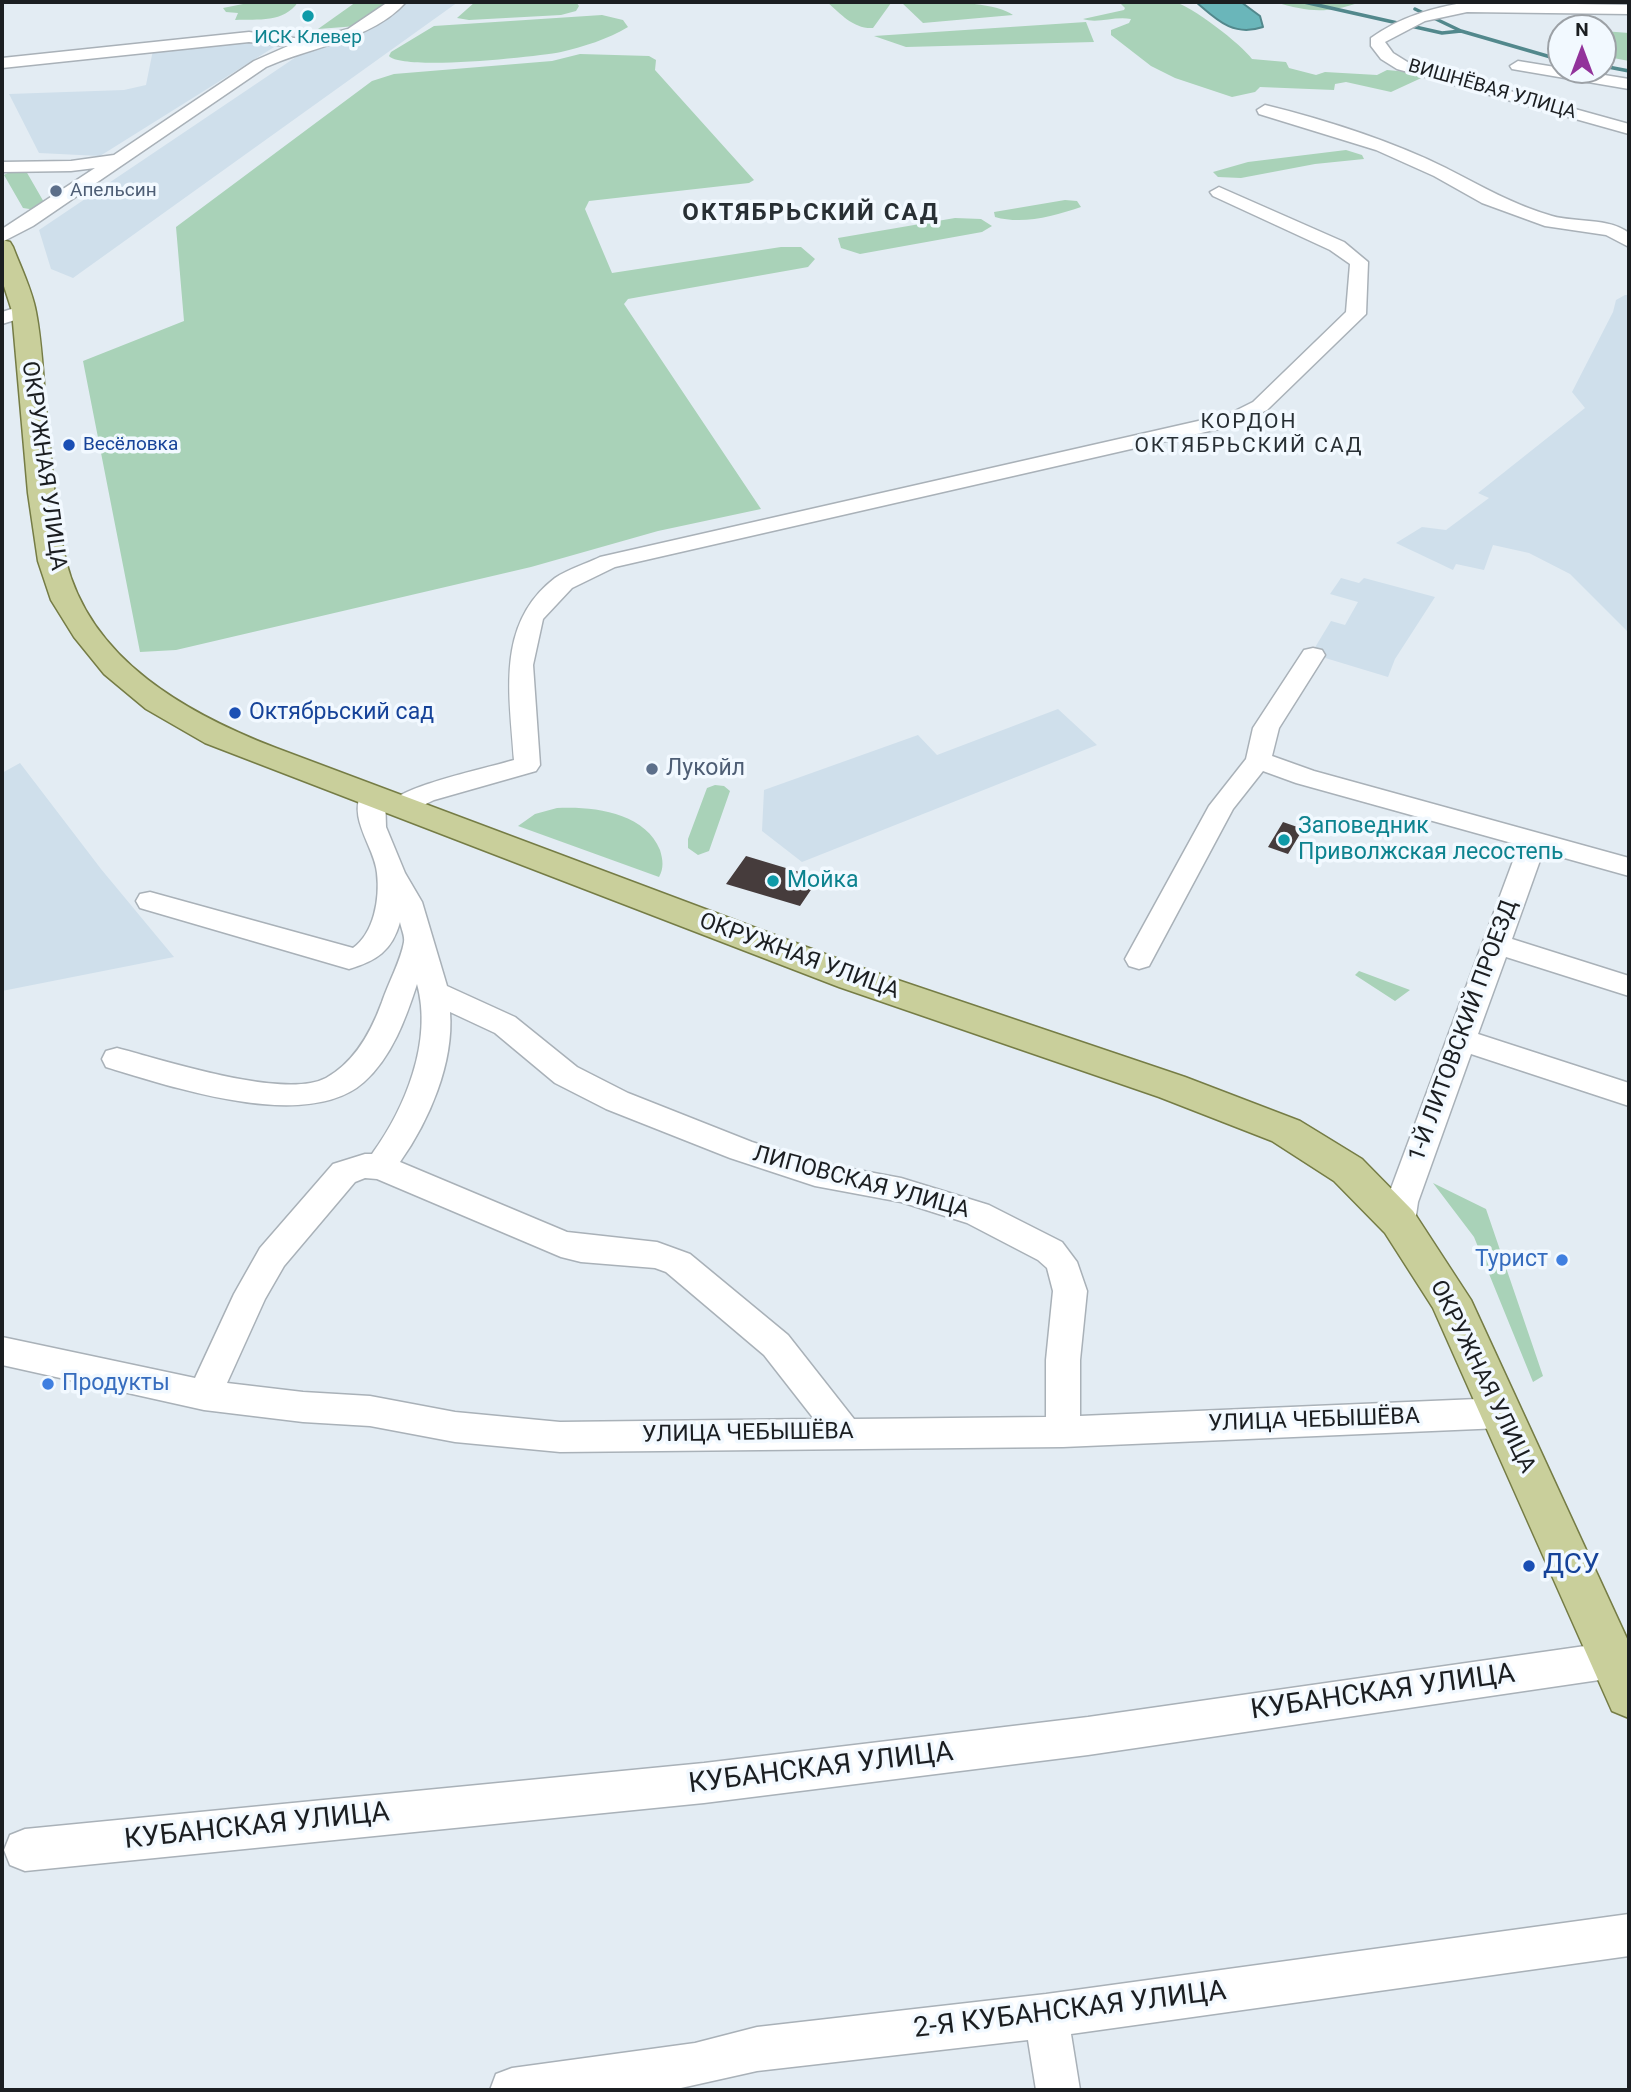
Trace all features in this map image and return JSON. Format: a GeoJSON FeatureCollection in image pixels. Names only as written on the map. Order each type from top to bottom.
{"type":"FeatureCollection","features":[{"type":"Feature","properties":{"kind":"main road","name":"ОКРУЖНАЯ УЛИЦА"},"geometry":{"type":"LineString","coordinates":[[2,247],[52,561],[65,600],[84,631],[115,668],[157,702],[216,736],[754,942],[1172,1087],[1286,1131],[1348,1170],[1399,1222],[1450,1300],[1621,1678]]}},
{"type":"Feature","properties":{"kind":"street"},"geometry":{"type":"LineString","coordinates":[[2,237],[260,64],[289,51],[353,32],[398,2]]}},
{"type":"Feature","properties":{"kind":"street","name":"ВИШНЁВАЯ УЛИЦА"},"geometry":{"type":"LineString","coordinates":[[1628,8],[1467,6],[1442,10],[1413,20],[1377,41],[1379,48],[1404,66],[1629,129]]}},
{"type":"Feature","properties":{"kind":"street"},"geometry":{"type":"LineString","coordinates":[[2,63],[249,37],[313,45]]}},
{"type":"Feature","properties":{"kind":"street"},"geometry":{"type":"LineString","coordinates":[[1518,66],[1629,84]]}},
{"type":"Feature","properties":{"kind":"street"},"geometry":{"type":"LineString","coordinates":[[1265,110],[1382,146],[1440,172],[1488,199],[1551,222],[1610,230],[1629,242]]}},
{"type":"Feature","properties":{"kind":"street"},"geometry":{"type":"LineString","coordinates":[[2,167],[71,166],[120,159]]}},
{"type":"Feature","properties":{"kind":"street"},"geometry":{"type":"LineString","coordinates":[[71,166],[84,169],[90,174],[89,180]]}},
{"type":"Feature","properties":{"kind":"street"},"geometry":{"type":"LineString","coordinates":[[380,1167],[413,1113],[433,1053],[436,1020],[434,992],[408,902],[391,873],[373,827],[386,801],[425,794],[527,765],[523,748],[521,665],[532,617],[564,583],[608,562],[1061,460],[1236,419],[1253,411],[1356,314],[1359,262],[1337,246],[1219,192]]}},
{"type":"Feature","properties":{"kind":"street"},"geometry":{"type":"LineString","coordinates":[[1139,959],[1222,806],[1258,760],[1266,728],[1313,655]]}},
{"type":"Feature","properties":{"kind":"street"},"geometry":{"type":"LineString","coordinates":[[1258,760],[1305,777],[1629,867]]}},
{"type":"Feature","properties":{"kind":"street","name":"1-Й ЛИТОВСКИЙ ПРОЕЗД"},"geometry":{"type":"LineString","coordinates":[[1399,1222],[1402,1202],[1534,841]]}},
{"type":"Feature","properties":{"kind":"street"},"geometry":{"type":"LineString","coordinates":[[150,901],[349,959],[367,955],[383,933],[389,907],[391,873]]}},
{"type":"Feature","properties":{"kind":"street"},"geometry":{"type":"LineString","coordinates":[[117,1059],[264,1094],[307,1096],[328,1090],[349,1077],[369,1056],[384,1032],[404,972],[418,943]]}},
{"type":"Feature","properties":{"kind":"street"},"geometry":{"type":"LineString","coordinates":[[1496,944],[1629,986]]}},
{"type":"Feature","properties":{"kind":"street","name":"ЛИПОВСКАЯ УЛИЦА"},"geometry":{"type":"LineString","coordinates":[[434,992],[505,1024],[566,1075],[617,1101],[741,1150],[803,1170],[901,1190],[978,1214],[1050,1251],[1061,1262],[1070,1291],[1063,1360],[1063,1432]]}},
{"type":"Feature","properties":{"kind":"street"},"geometry":{"type":"LineString","coordinates":[[1461,1039],[1629,1095]]}},
{"type":"Feature","properties":{"kind":"street"},"geometry":{"type":"LineString","coordinates":[[204,1395],[251,1294],[272,1257],[344,1173],[365,1166],[380,1167],[561,1244],[581,1249],[657,1255],[678,1263],[776,1345],[797,1368],[843,1432]]}},
{"type":"Feature","properties":{"kind":"street","name":"УЛИЦА ЧЕБЫШЁВА"},"geometry":{"type":"LineString","coordinates":[[2,1351],[204,1395],[303,1407],[370,1411],[456,1427],[561,1437],[843,1432],[1063,1432],[1501,1412]]}},
{"type":"Feature","properties":{"kind":"street","name":"КУБАНСКАЯ УЛИЦА"},"geometry":{"type":"LineString","coordinates":[[25,1850],[718,1782],[1088,1736],[1621,1678]]}},
{"type":"Feature","properties":{"kind":"street","name":"2-Я КУБАНСКАЯ УЛИЦА"},"geometry":{"type":"LineString","coordinates":[[512,2090],[695,2065],[757,2049],[1045,2016],[1629,1935]]}},
{"type":"Feature","properties":{"kind":"street"},"geometry":{"type":"LineString","coordinates":[[1045,2016],[1058,2090]]}},
{"type":"Feature","properties":{"kind":"shaded area"},"geometry":{"type":"Polygon","coordinates":[[[403,2],[458,2],[73,278],[51,269],[39,230],[299,55],[344,42],[403,2]]]}},
{"type":"Feature","properties":{"kind":"shaded area"},"geometry":{"type":"Polygon","coordinates":[[[259,41],[279,44],[100,156],[39,153],[9,94],[124,90],[146,85],[153,50],[259,41]]]}},
{"type":"Feature","properties":{"kind":"shaded area"},"geometry":{"type":"Polygon","coordinates":[[[1629,295],[1629,633],[1570,574],[1529,553],[1493,545],[1484,570],[1456,564],[1453,570],[1396,543],[1422,527],[1446,530],[1489,498],[1478,493],[1585,408],[1572,392],[1613,312],[1616,300],[1629,295]]]}},
{"type":"Feature","properties":{"kind":"shaded area"},"geometry":{"type":"Polygon","coordinates":[[[1341,578],[1359,583],[1364,578],[1435,597],[1395,659],[1388,677],[1322,657],[1325,652],[1314,649],[1331,621],[1345,625],[1358,602],[1330,594],[1341,578]]]}},
{"type":"Feature","properties":{"kind":"shaded area"},"geometry":{"type":"Polygon","coordinates":[[[1058,709],[1097,745],[802,862],[762,831],[764,790],[918,735],[937,755],[1058,709]]]}},
{"type":"Feature","properties":{"kind":"shaded area"},"geometry":{"type":"Polygon","coordinates":[[[20,763],[101,869],[174,957],[2,991],[2,773],[20,763]]]}},
{"type":"Feature","properties":{"kind":"green space"},"geometry":{"type":"Polygon","coordinates":[[[253,2],[298,2],[285,14],[261,19],[235,20],[238,13],[226,12],[223,8],[253,2]]]}},
{"type":"Feature","properties":{"kind":"green space"},"geometry":{"type":"Polygon","coordinates":[[[356,2],[393,2],[357,26],[318,29],[356,2]]]}},
{"type":"Feature","properties":{"kind":"green space"},"geometry":{"type":"Polygon","coordinates":[[[475,2],[576,2],[579,6],[576,11],[561,15],[469,20],[457,18],[475,2]]]}},
{"type":"Feature","properties":{"kind":"green space"},"geometry":{"type":"Polygon","coordinates":[[[827,2],[891,3],[873,28],[866,28],[842,16],[827,2]]]}},
{"type":"Feature","properties":{"kind":"green space"},"geometry":{"type":"Polygon","coordinates":[[[901,2],[977,4],[1004,10],[1013,15],[923,23],[901,2]]]}},
{"type":"Feature","properties":{"kind":"green space"},"geometry":{"type":"Polygon","coordinates":[[[1119,2],[1174,2],[1216,26],[1252,59],[1286,62],[1289,68],[1316,75],[1325,72],[1377,75],[1387,70],[1430,74],[1391,92],[1346,82],[1335,84],[1334,90],[1260,87],[1255,92],[1232,97],[1175,78],[1151,66],[1111,35],[1111,30],[1129,23],[1131,19],[1083,19],[1124,10],[1119,2]]]}},
{"type":"Feature","properties":{"kind":"green space"},"geometry":{"type":"Polygon","coordinates":[[[1274,2],[1361,2],[1318,10],[1274,2]]]}},
{"type":"Feature","properties":{"kind":"green space"},"geometry":{"type":"Polygon","coordinates":[[[602,15],[623,20],[628,27],[578,48],[526,57],[443,63],[399,60],[389,56],[391,52],[434,26],[602,15]]]}},
{"type":"Feature","properties":{"kind":"green space"},"geometry":{"type":"Polygon","coordinates":[[[1086,22],[1094,42],[906,47],[874,36],[1086,22]]]}},
{"type":"Feature","properties":{"kind":"green space"},"geometry":{"type":"Polygon","coordinates":[[[1617,32],[1629,33],[1629,61],[1617,59],[1617,32]]]}},
{"type":"Feature","properties":{"kind":"green space"},"geometry":{"type":"Polygon","coordinates":[[[580,54],[649,56],[656,60],[655,70],[754,180],[749,183],[589,201],[585,209],[612,273],[781,247],[801,247],[815,259],[808,267],[628,299],[624,304],[761,509],[658,531],[531,567],[176,650],[140,652],[83,361],[184,321],[176,227],[372,81],[394,74],[552,61],[580,54]]]}},
{"type":"Feature","properties":{"kind":"green space"},"geometry":{"type":"Polygon","coordinates":[[[1346,150],[1362,155],[1364,159],[1315,164],[1241,178],[1218,177],[1213,172],[1248,162],[1346,150]]]}},
{"type":"Feature","properties":{"kind":"green space"},"geometry":{"type":"Polygon","coordinates":[[[13,170],[26,171],[45,204],[36,210],[23,208],[4,175],[13,170]]]}},
{"type":"Feature","properties":{"kind":"green space"},"geometry":{"type":"Polygon","coordinates":[[[1065,200],[1077,201],[1081,207],[1027,220],[995,217],[994,212],[1065,200]]]}},
{"type":"Feature","properties":{"kind":"green space"},"geometry":{"type":"Polygon","coordinates":[[[955,218],[981,219],[992,226],[982,232],[860,254],[841,248],[838,238],[955,218]]]}},
{"type":"Feature","properties":{"kind":"green space"},"geometry":{"type":"Polygon","coordinates":[[[724,786],[730,791],[709,851],[698,855],[688,848],[688,839],[707,788],[724,786]]]}},
{"type":"Feature","properties":{"kind":"green space"},"geometry":{"type":"Polygon","coordinates":[[[557,808],[601,810],[630,819],[642,827],[653,837],[660,850],[662,870],[659,877],[518,826],[535,814],[557,808]]]}},
{"type":"Feature","properties":{"kind":"green space"},"geometry":{"type":"Polygon","coordinates":[[[1359,971],[1410,990],[1395,1001],[1355,975],[1359,971]]]}},
{"type":"Feature","properties":{"kind":"green space"},"geometry":{"type":"Polygon","coordinates":[[[1433,1183],[1486,1209],[1543,1376],[1533,1382],[1474,1237],[1433,1183]]]}},
{"type":"Feature","properties":{"kind":"water"},"geometry":{"type":"Polygon","coordinates":[[[1196,2],[1241,2],[1260,16],[1263,27],[1252,30],[1234,28],[1196,2]]]}},
{"type":"Feature","properties":{"kind":"building","name":"Заповедник Приволжская лесостепь"},"geometry":{"type":"Polygon","coordinates":[[[1283,822],[1303,829],[1288,854],[1268,847],[1283,822]]]}},
{"type":"Feature","properties":{"kind":"building","name":"Мойка"},"geometry":{"type":"Polygon","coordinates":[[[746,856],[819,878],[800,906],[726,884],[746,856]]]}},
{"type":"Feature","properties":{"kind":"waterway"},"geometry":{"type":"LineString","coordinates":[[1304,2],[1442,33],[1461,31]]}},
{"type":"Feature","properties":{"kind":"waterway"},"geometry":{"type":"LineString","coordinates":[[1415,9],[1461,31]]}},
{"type":"Feature","properties":{"kind":"waterway"},"geometry":{"type":"LineString","coordinates":[[1461,31],[1547,56]]}},
{"type":"Feature","properties":{"kind":"waterway"},"geometry":{"type":"LineString","coordinates":[[1617,69],[1629,71]]}},
{"type":"Feature","properties":{"kind":"place","name":"ИСК Клевер"},"geometry":{"type":"Point","coordinates":[308,16]}},
{"type":"Feature","properties":{"kind":"place","name":"Апельсин"},"geometry":{"type":"Point","coordinates":[56,191]}},
{"type":"Feature","properties":{"kind":"place","name":"Весёловка"},"geometry":{"type":"Point","coordinates":[69,445]}},
{"type":"Feature","properties":{"kind":"place","name":"Октябрьский сад"},"geometry":{"type":"Point","coordinates":[235,713]}},
{"type":"Feature","properties":{"kind":"place","name":"Лукойл"},"geometry":{"type":"Point","coordinates":[652,769]}},
{"type":"Feature","properties":{"kind":"place","name":"Заповедник Приволжская лесостепь"},"geometry":{"type":"Point","coordinates":[1284,840]}},
{"type":"Feature","properties":{"kind":"place","name":"Мойка"},"geometry":{"type":"Point","coordinates":[773,881]}},
{"type":"Feature","properties":{"kind":"place","name":"Турист"},"geometry":{"type":"Point","coordinates":[1562,1260]}},
{"type":"Feature","properties":{"kind":"place","name":"Продукты"},"geometry":{"type":"Point","coordinates":[48,1384]}},
{"type":"Feature","properties":{"kind":"place","name":"ДСУ"},"geometry":{"type":"Point","coordinates":[1529,1566]}},
{"type":"Feature","properties":{"kind":"district","name":"ОКТЯБРЬСКИЙ САД"},"geometry":{"type":"Point","coordinates":[811,214]}},
{"type":"Feature","properties":{"kind":"district","name":"КОРДОН ОКТЯБРЬСКИЙ САД"},"geometry":{"type":"Point","coordinates":[1249,435]}}]}
